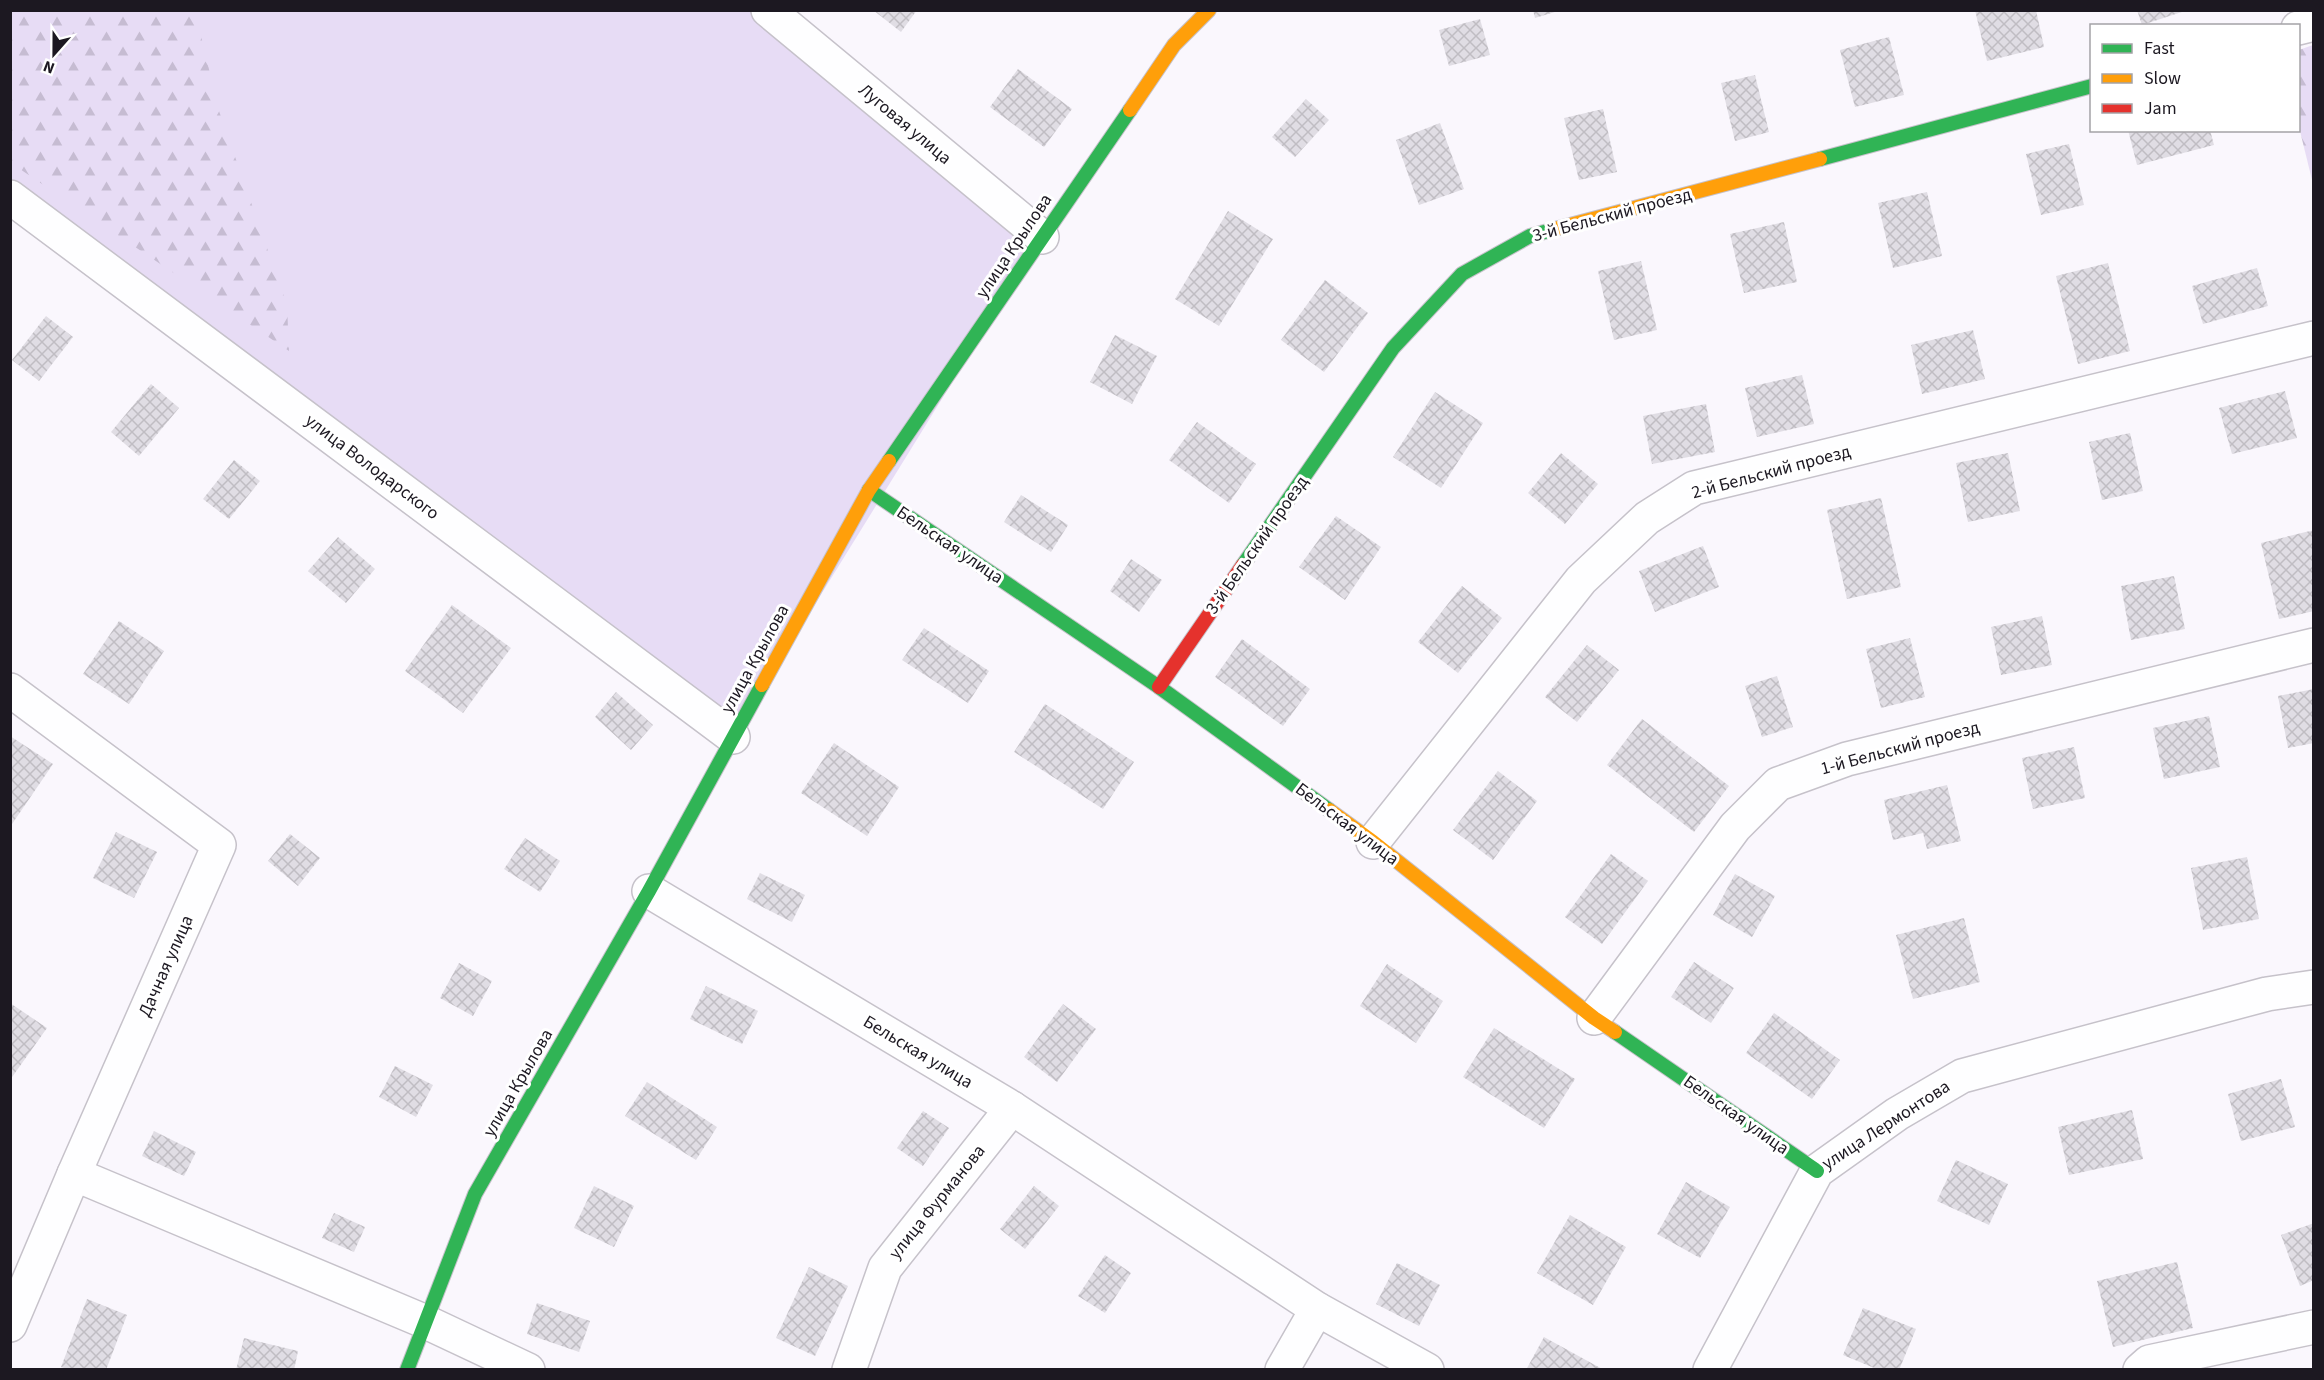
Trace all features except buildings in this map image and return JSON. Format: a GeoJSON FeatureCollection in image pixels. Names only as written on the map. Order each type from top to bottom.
{"type":"FeatureCollection","features":[{"type":"Feature","properties":{"kind":"street","name":"Луговая улица"},"geometry":{"type":"LineString","coordinates":[[768,10],[1042,237]]}},
{"type":"Feature","properties":{"kind":"street","name":"улица Крылова"},"geometry":{"type":"LineString","coordinates":[[407,1370],[475,1194],[649,891],[869,490],[1173,45],[1209,10]]}},
{"type":"Feature","properties":{"kind":"street","name":"3-й Бельский проезд"},"geometry":{"type":"LineString","coordinates":[[1159,687],[1393,348],[1462,274],[1530,236],[2090,86]]}},
{"type":"Feature","properties":{"kind":"street","name":"улица Володарского"},"geometry":{"type":"LineString","coordinates":[[10,197],[733,737]]}},
{"type":"Feature","properties":{"kind":"street","name":"2-й Бельский проезд"},"geometry":{"type":"LineString","coordinates":[[1373,842],[1581,580],[1647,518],[1694,488],[2313,338]]}},
{"type":"Feature","properties":{"kind":"street","name":"Бельская улица"},"geometry":{"type":"LineString","coordinates":[[869,490],[1159,687],[1373,842],[1594,1018],[1816,1171]]}},
{"type":"Feature","properties":{"kind":"street","name":"1-й Бельский проезд"},"geometry":{"type":"LineString","coordinates":[[1594,1018],[1735,827],[1778,784],[1847,759],[2313,645]]}},
{"type":"Feature","properties":{"kind":"street","name":"Дачная улица"},"geometry":{"type":"LineString","coordinates":[[10,690],[219,845],[10,1325]]}},
{"type":"Feature","properties":{"kind":"street","name":"Бельская улица"},"geometry":{"type":"LineString","coordinates":[[649,891],[1012,1108],[1317,1309],[1427,1370]]}},
{"type":"Feature","properties":{"kind":"street","name":"улица Лермонтова"},"geometry":{"type":"LineString","coordinates":[[1710,1370],[1816,1171],[1898,1114],[1962,1076],[2267,994],[2313,987]]}},
{"type":"Feature","properties":{"kind":"street","name":"улица Фурманова"},"geometry":{"type":"LineString","coordinates":[[849,1370],[885,1268],[1012,1108]]}},
{"type":"Feature","properties":{"kind":"street"},"geometry":{"type":"LineString","coordinates":[[74,1174],[426,1322],[528,1370]]}},
{"type":"Feature","properties":{"kind":"street"},"geometry":{"type":"LineString","coordinates":[[1282,1370],[1317,1309]]}},
{"type":"Feature","properties":{"kind":"street"},"geometry":{"type":"LineString","coordinates":[[2140,1370],[2149,1362],[2313,1327]]}},
{"type":"Feature","properties":{"kind":"green space"},"geometry":{"type":"Polygon","coordinates":[[[10,11],[768,11],[1042,237],[733,737],[11,197],[10,11]]]}},
{"type":"Feature","properties":{"kind":"green space"},"geometry":{"type":"Polygon","coordinates":[[[10,11],[195,11],[219,111],[287,305],[289,351],[11,163],[10,11]]]}},
{"type":"Feature","properties":{"kind":"green space"},"geometry":{"type":"Polygon","coordinates":[[[2314,45],[2313,184],[2300,131],[2300,50],[2314,45]]]}},
{"type":"Feature","properties":{"kind":"traffic: fast"},"geometry":{"type":"LineString","coordinates":[[1820,159],[2090,87]]}},
{"type":"Feature","properties":{"kind":"traffic: fast"},"geometry":{"type":"LineString","coordinates":[[889,461],[1130,110]]}},
{"type":"Feature","properties":{"kind":"traffic: fast"},"geometry":{"type":"LineString","coordinates":[[1243,565],[1393,348],[1462,274],[1530,236],[1555,229]]}},
{"type":"Feature","properties":{"kind":"traffic: fast"},"geometry":{"type":"LineString","coordinates":[[869,490],[1159,687],[1329,810]]}},
{"type":"Feature","properties":{"kind":"traffic: fast"},"geometry":{"type":"LineString","coordinates":[[407,1370],[475,1194],[649,891],[762,685]]}},
{"type":"Feature","properties":{"kind":"traffic: fast"},"geometry":{"type":"LineString","coordinates":[[1615,1032],[1817,1171]]}},
{"type":"Feature","properties":{"kind":"traffic: slow"},"geometry":{"type":"LineString","coordinates":[[1130,110],[1174,45],[1209,10]]}},
{"type":"Feature","properties":{"kind":"traffic: slow"},"geometry":{"type":"LineString","coordinates":[[1555,229],[1820,159]]}},
{"type":"Feature","properties":{"kind":"traffic: slow"},"geometry":{"type":"LineString","coordinates":[[762,685],[869,490],[889,461]]}},
{"type":"Feature","properties":{"kind":"traffic: slow"},"geometry":{"type":"LineString","coordinates":[[1329,810],[1373,842],[1594,1018],[1615,1032]]}},
{"type":"Feature","properties":{"kind":"traffic: jam"},"geometry":{"type":"LineString","coordinates":[[1159,687],[1243,565]]}}]}
